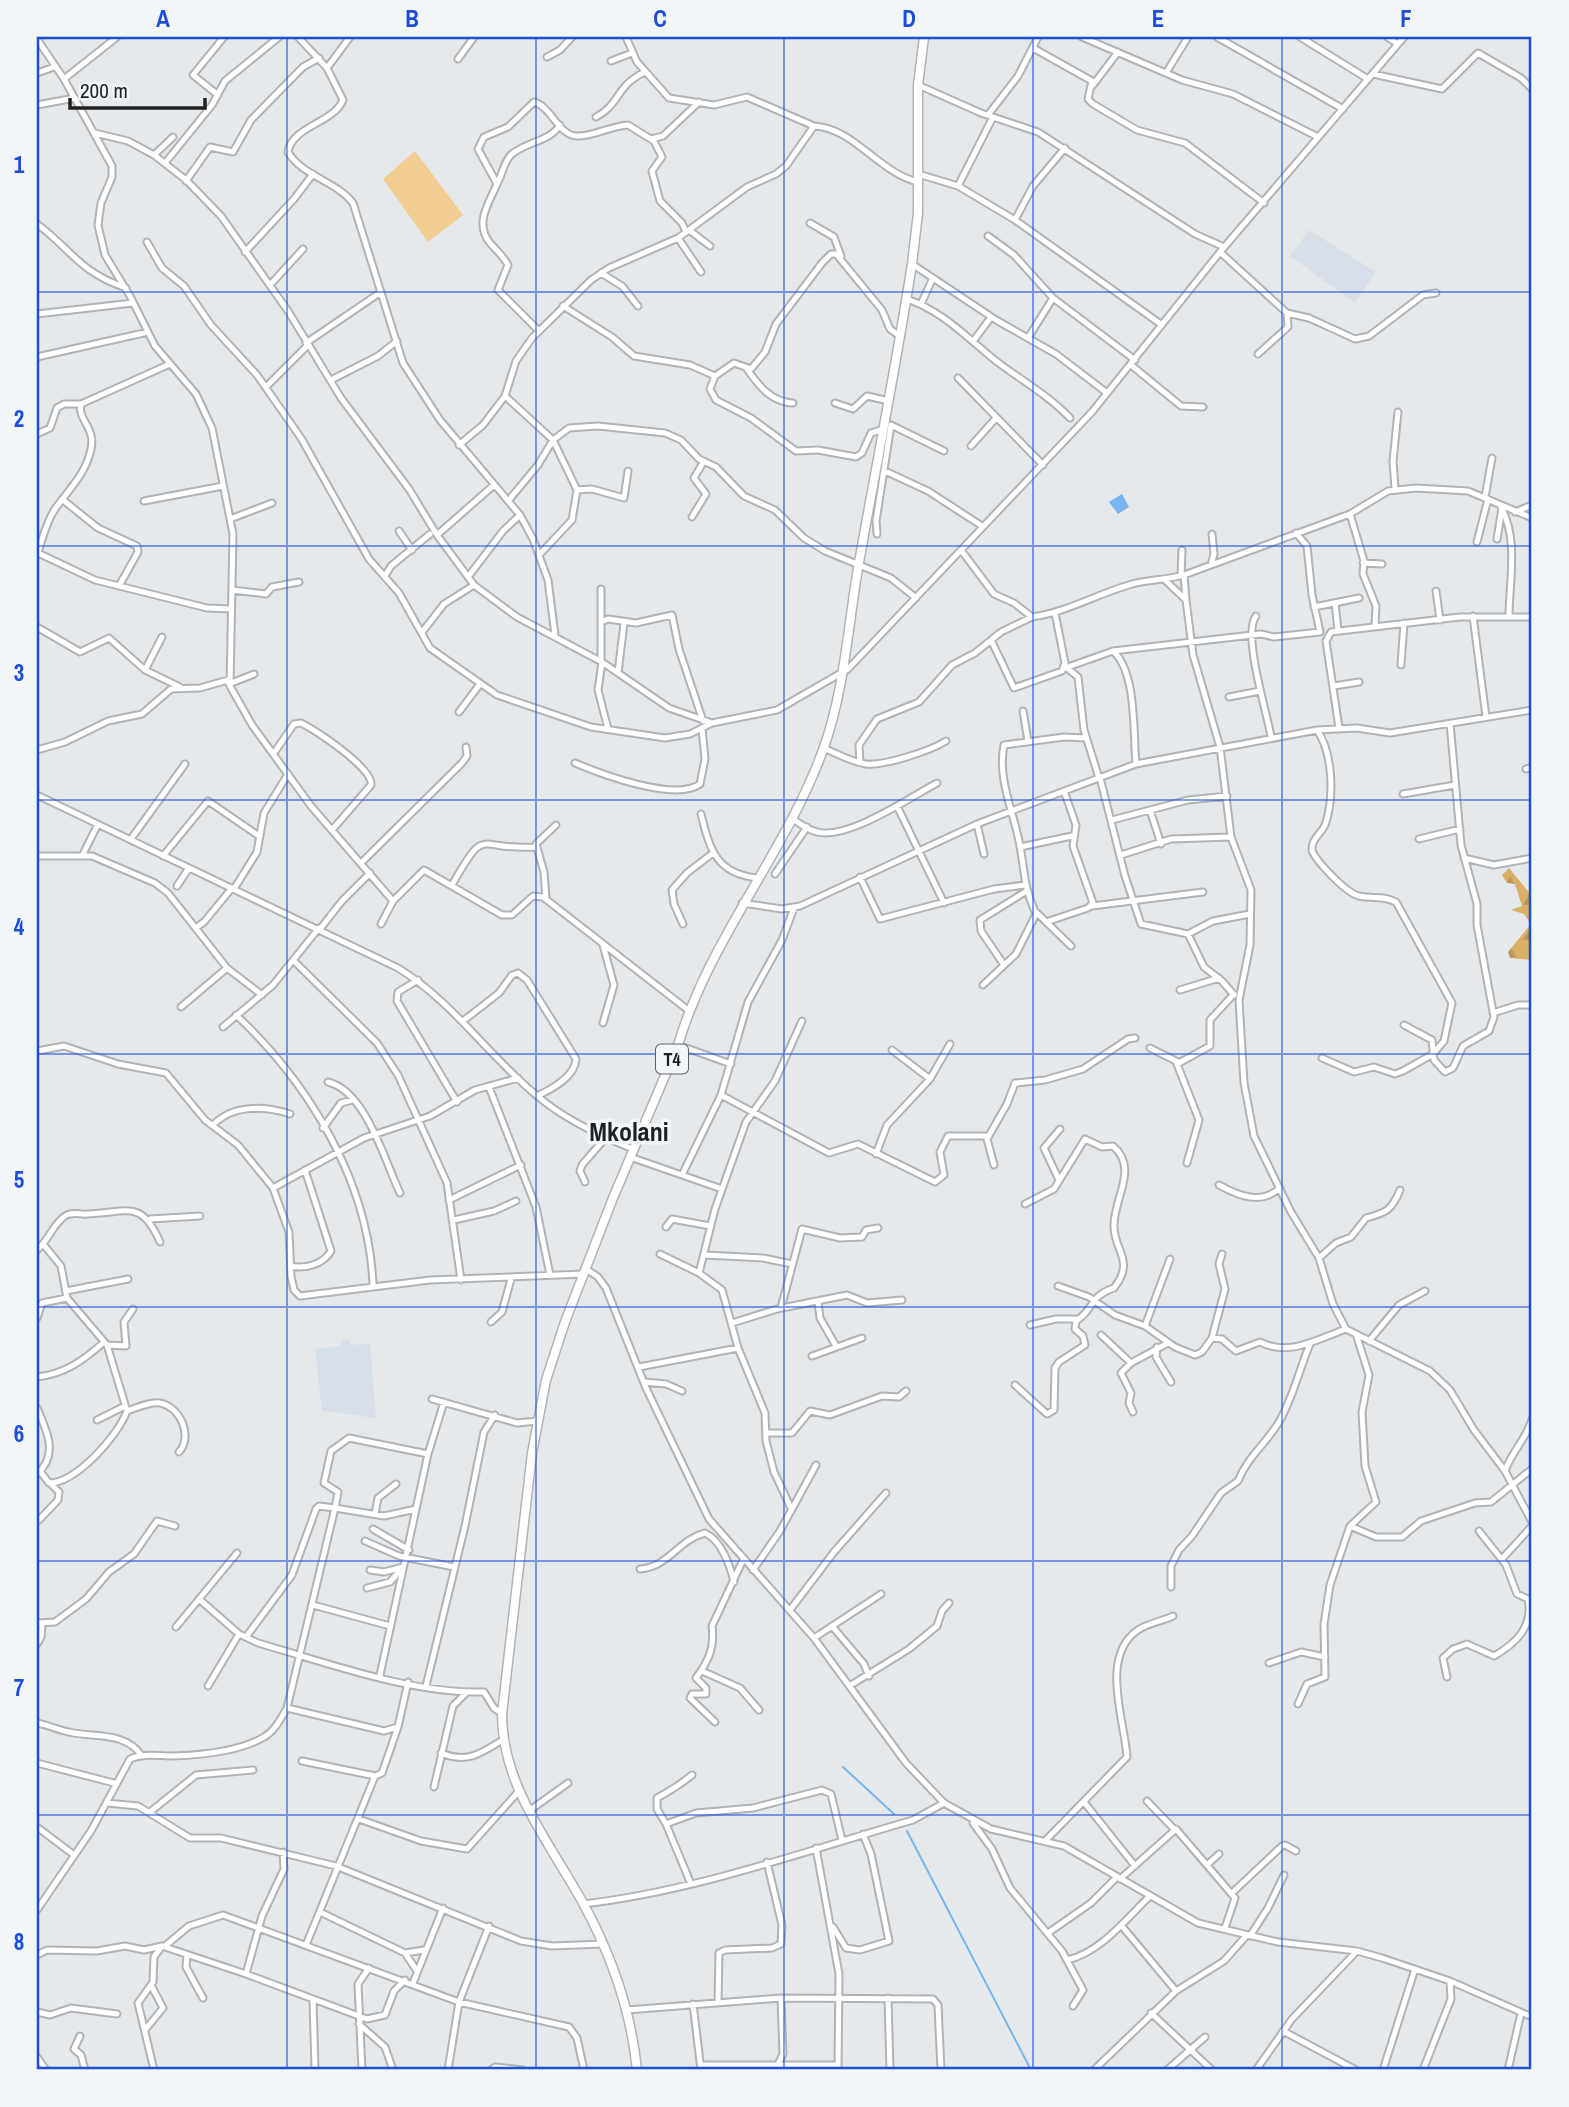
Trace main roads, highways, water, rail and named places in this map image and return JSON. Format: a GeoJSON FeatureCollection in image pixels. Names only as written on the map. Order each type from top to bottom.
{"type":"FeatureCollection","features":[{"type":"Feature","properties":{"kind":"highway","name":"T4"},"geometry":{"type":"LineString","coordinates":[[636,2070],[627,2010],[603,1944],[529,1811],[507,1759],[502,1714],[537,1421],[555,1350],[632,1153],[678,1045],[688,1010],[742,903],[793,819],[824,748],[887,426],[912,264],[918,178],[918,85],[924,37]]}},
{"type":"Feature","properties":{"kind":"water"},"geometry":{"type":"Polygon","coordinates":[[[1122,494],[1129,507],[1118,514],[1109,502],[1122,494]]]}},
{"type":"Feature","properties":{"kind":"waterway"},"geometry":{"type":"LineString","coordinates":[[843,1767],[894,1814]]}},
{"type":"Feature","properties":{"kind":"waterway"},"geometry":{"type":"LineString","coordinates":[[907,1831],[1031,2070]]}},
{"type":"Feature","properties":{"kind":"district","name":"Mkolani"},"geometry":{"type":"Point","coordinates":[629,1131]}}]}
